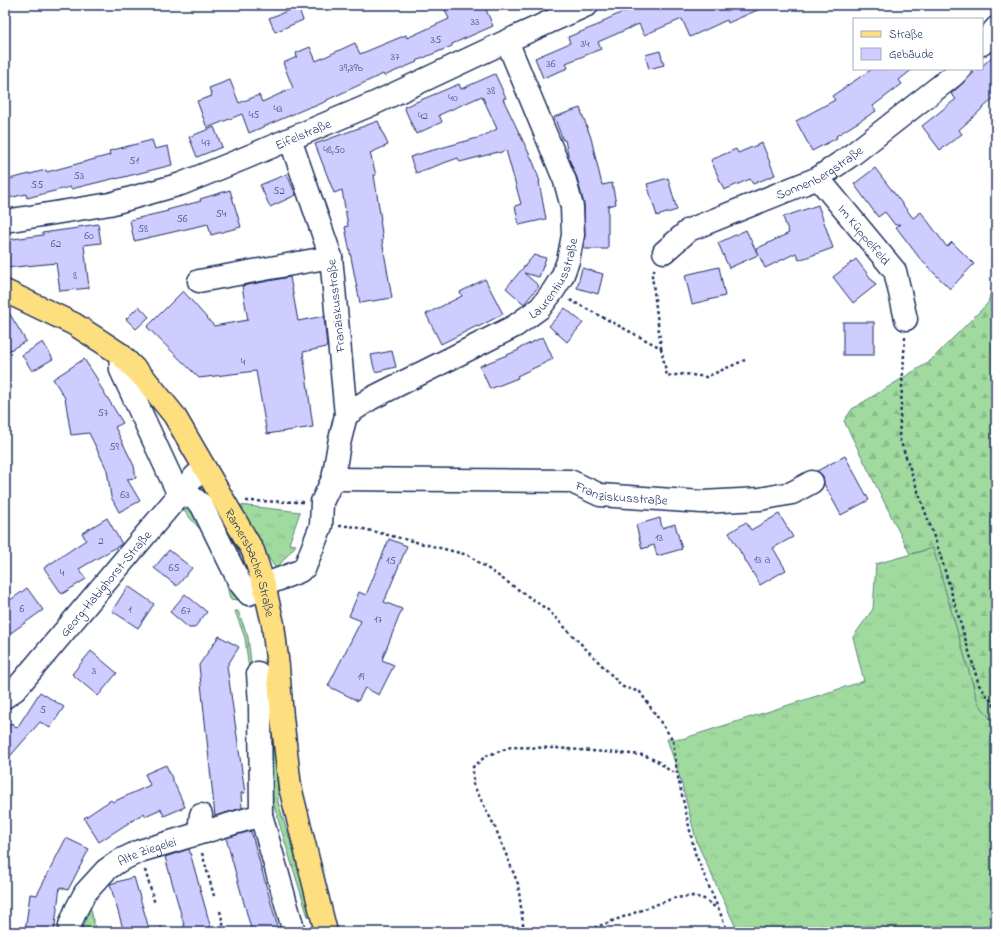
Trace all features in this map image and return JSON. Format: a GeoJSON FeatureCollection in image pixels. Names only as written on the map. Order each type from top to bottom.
{"type":"FeatureCollection","features":[{"type":"Feature","properties":{"kind":"main road","name":"Ramersbacher Straße"},"geometry":{"type":"LineString","coordinates":[[5,291],[74,324],[120,354],[145,379],[174,415],[253,551],[256,590],[274,624],[290,787],[326,932]]}},
{"type":"Feature","properties":{"kind":"street","name":"Eifelstraße"},"geometry":{"type":"LineString","coordinates":[[5,221],[110,204],[174,186],[238,161],[375,102],[587,5]]}},
{"type":"Feature","properties":{"kind":"street"},"geometry":{"type":"LineString","coordinates":[[983,43],[996,28]]}},
{"type":"Feature","properties":{"kind":"street","name":"Laurentiusstraße"},"geometry":{"type":"LineString","coordinates":[[346,415],[370,399],[515,326],[540,308],[554,291],[562,277],[568,261],[573,234],[572,208],[565,181],[507,41]]}},
{"type":"Feature","properties":{"kind":"street","name":"Sonnenbergstraße"},"geometry":{"type":"LineString","coordinates":[[664,252],[689,230],[818,178],[853,154],[954,76],[959,70]]}},
{"type":"Feature","properties":{"kind":"street","name":"Franziskusstraße"},"geometry":{"type":"LineString","coordinates":[[256,590],[300,571],[305,567],[321,526],[322,502],[333,479],[346,415],[331,258],[290,139]]}},
{"type":"Feature","properties":{"kind":"street","name":"Im Küppelfeld"},"geometry":{"type":"LineString","coordinates":[[818,178],[895,271],[906,318]]}},
{"type":"Feature","properties":{"kind":"street"},"geometry":{"type":"LineString","coordinates":[[199,281],[331,258]]}},
{"type":"Feature","properties":{"kind":"street"},"geometry":{"type":"LineString","coordinates":[[120,354],[121,370],[179,495],[193,498],[201,504],[240,583],[256,590]]}},
{"type":"Feature","properties":{"kind":"street","name":"Georg-Habighorst-Straße"},"geometry":{"type":"LineString","coordinates":[[5,697],[15,690],[195,476],[205,469]]}},
{"type":"Feature","properties":{"kind":"street","name":"Franziskusstraße"},"geometry":{"type":"LineString","coordinates":[[333,479],[570,481],[600,495],[702,502],[766,498],[792,493],[812,482]]}},
{"type":"Feature","properties":{"kind":"street"},"geometry":{"type":"LineString","coordinates":[[258,673],[260,705],[261,816],[294,932]]}},
{"type":"Feature","properties":{"kind":"street","name":"Alte Ziegelei"},"geometry":{"type":"LineString","coordinates":[[70,932],[70,925],[85,893],[106,870],[119,861],[201,827],[261,816]]}},
{"type":"Feature","properties":{"kind":"path"},"geometry":{"type":"LineString","coordinates":[[664,252],[652,275],[661,348],[667,376],[685,374],[706,377],[744,360]]}},
{"type":"Feature","properties":{"kind":"path"},"geometry":{"type":"LineString","coordinates":[[554,291],[661,348]]}},
{"type":"Feature","properties":{"kind":"path"},"geometry":{"type":"LineString","coordinates":[[906,318],[899,438],[939,551],[979,685],[996,708]]}},
{"type":"Feature","properties":{"kind":"path"},"geometry":{"type":"LineString","coordinates":[[227,505],[235,501],[322,502]]}},
{"type":"Feature","properties":{"kind":"path"},"geometry":{"type":"LineString","coordinates":[[321,526],[351,526],[468,555],[548,610],[623,687],[640,692],[673,740],[677,773],[695,853],[728,932]]}},
{"type":"Feature","properties":{"kind":"path"},"geometry":{"type":"LineString","coordinates":[[524,932],[518,884],[495,827],[473,784],[473,767],[486,756],[511,747],[555,748],[644,755],[659,762],[670,771],[677,773]]}},
{"type":"Feature","properties":{"kind":"path"},"geometry":{"type":"LineString","coordinates":[[201,827],[214,896]]}},
{"type":"Feature","properties":{"kind":"path"},"geometry":{"type":"LineString","coordinates":[[140,851],[155,904]]}},
{"type":"Feature","properties":{"kind":"path"},"geometry":{"type":"LineString","coordinates":[[583,932],[674,898],[693,896],[704,899],[713,906],[718,906]]}},
{"type":"Feature","properties":{"kind":"path"},"geometry":{"type":"LineString","coordinates":[[220,911],[225,932]]}},
{"type":"Feature","properties":{"kind":"path"},"geometry":{"type":"LineString","coordinates":[[161,927],[162,932]]}},
{"type":"Feature","properties":{"kind":"green space"},"geometry":{"type":"Polygon","coordinates":[[[996,270],[996,341],[992,350],[996,351],[996,732],[994,724],[978,702],[933,548],[910,554],[844,421],[852,409],[929,362],[988,303],[996,270]]]}},
{"type":"Feature","properties":{"kind":"green space"},"geometry":{"type":"Polygon","coordinates":[[[195,501],[224,559],[238,600],[230,599],[226,581],[207,537],[183,510],[195,501]]]}},
{"type":"Feature","properties":{"kind":"green space"},"geometry":{"type":"Polygon","coordinates":[[[239,505],[300,512],[289,544],[296,545],[276,569],[259,543],[239,505]]]}},
{"type":"Feature","properties":{"kind":"green space"},"geometry":{"type":"Polygon","coordinates":[[[933,548],[978,702],[994,724],[996,732],[996,932],[738,932],[697,843],[681,781],[667,739],[682,739],[864,681],[853,637],[873,609],[876,564],[933,548]]]}},
{"type":"Feature","properties":{"kind":"green space"},"geometry":{"type":"Polygon","coordinates":[[[235,611],[238,611],[248,637],[252,670],[249,670],[245,638],[235,611]]]}},
{"type":"Feature","properties":{"kind":"green space"},"geometry":{"type":"Polygon","coordinates":[[[269,694],[274,694],[278,802],[313,915],[308,917],[273,803],[269,694]]]}},
{"type":"Feature","properties":{"kind":"green space"},"geometry":{"type":"Polygon","coordinates":[[[88,896],[96,932],[73,932],[88,896]]]}},
{"type":"Feature","properties":{"kind":"building"},"geometry":{"type":"Polygon","coordinates":[[[443,5],[484,5],[493,26],[452,44],[452,46],[416,61],[417,62],[384,76],[383,74],[327,101],[249,133],[242,114],[207,128],[197,101],[212,96],[209,88],[230,80],[239,103],[259,95],[262,102],[293,88],[283,63],[297,57],[296,53],[310,47],[316,61],[355,43],[360,54],[406,35],[407,38],[449,19],[443,5]]]}},
{"type":"Feature","properties":{"kind":"building"},"geometry":{"type":"Polygon","coordinates":[[[638,5],[769,5],[728,23],[727,20],[690,37],[682,19],[644,35],[639,24],[598,42],[601,49],[566,63],[568,68],[543,78],[535,58],[570,43],[568,37],[603,23],[603,21],[638,5]]]}},
{"type":"Feature","properties":{"kind":"building"},"geometry":{"type":"Polygon","coordinates":[[[298,7],[303,20],[275,32],[269,18],[298,7]]]}},
{"type":"Feature","properties":{"kind":"building"},"geometry":{"type":"Polygon","coordinates":[[[660,51],[664,65],[649,69],[645,55],[660,51]]]}},
{"type":"Feature","properties":{"kind":"building"},"geometry":{"type":"Polygon","coordinates":[[[996,53],[996,96],[959,130],[962,134],[940,150],[922,126],[956,99],[951,94],[977,70],[983,70],[983,65],[996,53]]]}},
{"type":"Feature","properties":{"kind":"building"},"geometry":{"type":"Polygon","coordinates":[[[871,70],[912,70],[899,80],[902,84],[873,106],[876,111],[836,136],[837,138],[812,151],[796,121],[835,100],[832,96],[871,70]]]}},
{"type":"Feature","properties":{"kind":"building"},"geometry":{"type":"Polygon","coordinates":[[[495,74],[506,98],[503,99],[534,164],[540,182],[546,219],[519,225],[515,206],[521,204],[506,150],[460,162],[458,158],[416,173],[410,157],[481,137],[497,129],[482,96],[439,115],[442,122],[416,134],[404,107],[459,84],[461,89],[495,74]]]}},
{"type":"Feature","properties":{"kind":"building"},"geometry":{"type":"Polygon","coordinates":[[[580,108],[591,138],[602,185],[612,183],[616,204],[608,206],[608,249],[584,249],[584,204],[577,178],[569,159],[565,140],[563,140],[554,117],[580,108]]]}},
{"type":"Feature","properties":{"kind":"building"},"geometry":{"type":"Polygon","coordinates":[[[378,121],[388,145],[370,153],[376,175],[374,175],[381,220],[382,240],[392,298],[360,303],[345,227],[348,226],[342,190],[334,193],[315,144],[378,121]]]}},
{"type":"Feature","properties":{"kind":"building"},"geometry":{"type":"Polygon","coordinates":[[[214,127],[222,147],[197,157],[189,137],[214,127]]]}},
{"type":"Feature","properties":{"kind":"building"},"geometry":{"type":"Polygon","coordinates":[[[152,140],[155,149],[168,146],[172,165],[116,179],[71,189],[70,187],[27,198],[26,194],[5,199],[5,180],[46,170],[47,172],[110,155],[109,151],[152,140]]]}},
{"type":"Feature","properties":{"kind":"building"},"geometry":{"type":"Polygon","coordinates":[[[762,143],[775,175],[753,184],[750,179],[724,190],[711,160],[736,149],[738,153],[762,143]]]}},
{"type":"Feature","properties":{"kind":"building"},"geometry":{"type":"Polygon","coordinates":[[[875,168],[913,218],[921,212],[947,247],[952,242],[974,264],[950,289],[921,260],[896,227],[900,224],[895,225],[885,212],[878,217],[854,184],[875,168]]]}},
{"type":"Feature","properties":{"kind":"building"},"geometry":{"type":"Polygon","coordinates":[[[287,174],[296,195],[270,207],[260,185],[287,174]]]}},
{"type":"Feature","properties":{"kind":"building"},"geometry":{"type":"Polygon","coordinates":[[[668,178],[677,210],[657,216],[647,184],[668,178]]]}},
{"type":"Feature","properties":{"kind":"building"},"geometry":{"type":"Polygon","coordinates":[[[230,190],[241,227],[211,235],[208,224],[134,241],[130,220],[168,211],[167,210],[201,201],[200,199],[230,190]]]}},
{"type":"Feature","properties":{"kind":"building"},"geometry":{"type":"Polygon","coordinates":[[[818,205],[833,248],[799,260],[796,253],[765,268],[756,249],[789,233],[783,217],[818,205]]]}},
{"type":"Feature","properties":{"kind":"building"},"geometry":{"type":"Polygon","coordinates":[[[98,224],[101,243],[84,245],[89,288],[60,291],[56,263],[5,268],[5,240],[43,235],[42,233],[98,224]]]}},
{"type":"Feature","properties":{"kind":"building"},"geometry":{"type":"Polygon","coordinates":[[[746,230],[758,255],[729,268],[718,243],[746,230]]]}},
{"type":"Feature","properties":{"kind":"building"},"geometry":{"type":"Polygon","coordinates":[[[534,255],[546,258],[539,277],[524,273],[539,286],[524,304],[506,288],[534,255]]]}},
{"type":"Feature","properties":{"kind":"building"},"geometry":{"type":"Polygon","coordinates":[[[856,259],[876,285],[853,303],[833,277],[856,259]]]}},
{"type":"Feature","properties":{"kind":"building"},"geometry":{"type":"Polygon","coordinates":[[[719,267],[725,296],[692,304],[685,275],[719,267]]]}},
{"type":"Feature","properties":{"kind":"building"},"geometry":{"type":"Polygon","coordinates":[[[582,268],[603,274],[598,294],[577,288],[582,268]]]}},
{"type":"Feature","properties":{"kind":"building"},"geometry":{"type":"Polygon","coordinates":[[[290,277],[298,321],[324,316],[327,347],[303,352],[313,427],[267,434],[256,371],[199,378],[147,327],[183,291],[214,326],[248,320],[242,286],[290,277]]]}},
{"type":"Feature","properties":{"kind":"building"},"geometry":{"type":"Polygon","coordinates":[[[485,279],[503,314],[441,344],[426,314],[462,296],[460,292],[485,279]]]}},
{"type":"Feature","properties":{"kind":"building"},"geometry":{"type":"Polygon","coordinates":[[[5,306],[26,341],[5,353],[5,306]]]}},
{"type":"Feature","properties":{"kind":"building"},"geometry":{"type":"Polygon","coordinates":[[[139,306],[149,317],[136,329],[126,319],[139,306]]]}},
{"type":"Feature","properties":{"kind":"building"},"geometry":{"type":"Polygon","coordinates":[[[565,308],[583,323],[567,342],[549,326],[565,308]]]}},
{"type":"Feature","properties":{"kind":"building"},"geometry":{"type":"Polygon","coordinates":[[[843,322],[874,322],[874,355],[843,355],[843,322]]]}},
{"type":"Feature","properties":{"kind":"building"},"geometry":{"type":"Polygon","coordinates":[[[543,337],[553,359],[517,376],[518,378],[490,389],[480,366],[519,350],[518,349],[543,337]]]}},
{"type":"Feature","properties":{"kind":"building"},"geometry":{"type":"Polygon","coordinates":[[[43,342],[53,359],[32,371],[22,355],[43,342]]]}},
{"type":"Feature","properties":{"kind":"building"},"geometry":{"type":"Polygon","coordinates":[[[392,351],[396,367],[375,372],[371,355],[392,351]]]}},
{"type":"Feature","properties":{"kind":"building"},"geometry":{"type":"Polygon","coordinates":[[[84,359],[123,423],[115,427],[134,466],[136,478],[127,479],[140,501],[119,512],[111,497],[107,470],[89,433],[71,435],[65,398],[53,379],[84,359]]]}},
{"type":"Feature","properties":{"kind":"building"},"geometry":{"type":"Polygon","coordinates":[[[845,456],[869,500],[841,515],[824,484],[823,476],[817,471],[845,456]]]}},
{"type":"Feature","properties":{"kind":"building"},"geometry":{"type":"Polygon","coordinates":[[[779,514],[793,537],[773,548],[786,570],[760,585],[729,533],[746,522],[751,530],[779,514]]]}},
{"type":"Feature","properties":{"kind":"building"},"geometry":{"type":"Polygon","coordinates":[[[107,518],[122,544],[79,569],[86,579],[62,594],[44,568],[86,540],[82,533],[107,518]]]}},
{"type":"Feature","properties":{"kind":"building"},"geometry":{"type":"Polygon","coordinates":[[[660,518],[662,528],[675,524],[682,549],[657,556],[654,545],[642,549],[636,525],[660,518]]]}},
{"type":"Feature","properties":{"kind":"building"},"geometry":{"type":"Polygon","coordinates":[[[389,539],[407,546],[384,602],[402,609],[382,660],[394,665],[379,695],[365,688],[358,701],[328,686],[361,621],[349,616],[359,592],[366,595],[389,539]]]}},
{"type":"Feature","properties":{"kind":"building"},"geometry":{"type":"Polygon","coordinates":[[[169,550],[192,568],[177,586],[154,568],[169,550]]]}},
{"type":"Feature","properties":{"kind":"building"},"geometry":{"type":"Polygon","coordinates":[[[128,586],[154,604],[138,628],[112,611],[128,586]]]}},
{"type":"Feature","properties":{"kind":"building"},"geometry":{"type":"Polygon","coordinates":[[[27,588],[43,610],[5,637],[5,604],[27,588]]]}},
{"type":"Feature","properties":{"kind":"building"},"geometry":{"type":"Polygon","coordinates":[[[185,594],[207,612],[194,628],[189,628],[170,612],[185,594]]]}},
{"type":"Feature","properties":{"kind":"building"},"geometry":{"type":"Polygon","coordinates":[[[219,636],[239,647],[227,666],[245,793],[241,793],[242,808],[215,816],[199,665],[219,636]]]}},
{"type":"Feature","properties":{"kind":"building"},"geometry":{"type":"Polygon","coordinates":[[[91,651],[117,673],[98,696],[72,674],[91,651]]]}},
{"type":"Feature","properties":{"kind":"building"},"geometry":{"type":"Polygon","coordinates":[[[40,692],[64,707],[50,728],[40,722],[5,762],[5,730],[12,723],[17,728],[40,692]]]}},
{"type":"Feature","properties":{"kind":"building"},"geometry":{"type":"Polygon","coordinates":[[[166,765],[185,807],[164,816],[161,809],[145,816],[144,813],[99,842],[84,818],[111,800],[113,802],[150,785],[145,774],[166,765]]]}},
{"type":"Feature","properties":{"kind":"building"},"geometry":{"type":"Polygon","coordinates":[[[251,831],[279,932],[252,932],[226,838],[251,831]]]}},
{"type":"Feature","properties":{"kind":"building"},"geometry":{"type":"Polygon","coordinates":[[[66,838],[89,849],[68,890],[60,887],[54,932],[25,932],[30,894],[37,895],[66,838]]]}},
{"type":"Feature","properties":{"kind":"building"},"geometry":{"type":"Polygon","coordinates":[[[189,849],[212,932],[186,932],[165,857],[189,849]]]}},
{"type":"Feature","properties":{"kind":"building"},"geometry":{"type":"Polygon","coordinates":[[[134,877],[150,932],[124,932],[110,884],[134,877]]]}}]}
